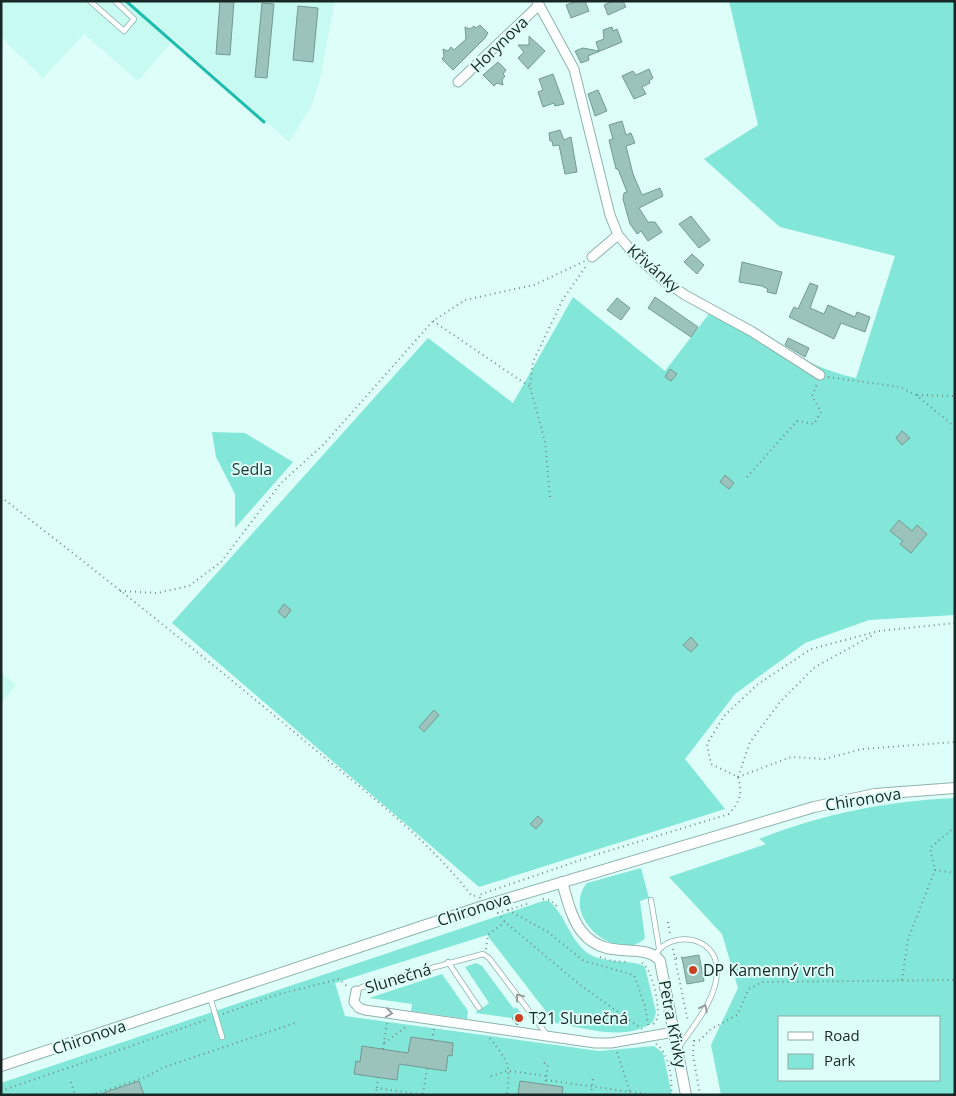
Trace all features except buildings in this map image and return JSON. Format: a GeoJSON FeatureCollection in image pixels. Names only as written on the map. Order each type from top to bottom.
{"type":"FeatureCollection","features":[{"type":"Feature","properties":{"kind":"street","name":"Horynova"},"geometry":{"type":"LineString","coordinates":[[458,82],[538,3]]}},
{"type":"Feature","properties":{"kind":"street","name":"Křivánky"},"geometry":{"type":"LineString","coordinates":[[538,3],[574,69],[610,215],[618,235],[635,255],[684,295],[751,331],[820,375]]}},
{"type":"Feature","properties":{"kind":"street"},"geometry":{"type":"LineString","coordinates":[[592,257],[618,235]]}},
{"type":"Feature","properties":{"kind":"street","name":"Chironova"},"geometry":{"type":"LineString","coordinates":[[1,1066],[483,906],[814,807],[875,794],[955,788]]}},
{"type":"Feature","properties":{"kind":"street"},"geometry":{"type":"LineString","coordinates":[[562,882],[578,925],[591,941],[608,949],[657,952]]}},
{"type":"Feature","properties":{"kind":"street","name":"Petra Křivky"},"geometry":{"type":"LineString","coordinates":[[657,952],[662,965],[686,1095]]}},
{"type":"Feature","properties":{"kind":"street","name":"Slunečná"},"geometry":{"type":"LineString","coordinates":[[356,992],[354,1002],[359,1008],[364,1010],[548,1036],[604,1043],[674,1032]]}},
{"type":"Feature","properties":{"kind":"lane"},"geometry":{"type":"LineString","coordinates":[[90,1],[124,31],[134,19],[115,1]]}},
{"type":"Feature","properties":{"kind":"lane","name":"Petra Křivky"},"geometry":{"type":"LineString","coordinates":[[651,900],[657,952]]}},
{"type":"Feature","properties":{"kind":"lane"},"geometry":{"type":"LineString","coordinates":[[657,952],[671,940],[684,938],[703,944],[710,952],[717,967],[712,992],[692,1029],[678,1049]]}},
{"type":"Feature","properties":{"kind":"lane","name":"Slunečná"},"geometry":{"type":"LineString","coordinates":[[356,992],[362,987],[448,962],[477,954],[486,955]]}},
{"type":"Feature","properties":{"kind":"lane"},"geometry":{"type":"LineString","coordinates":[[486,955],[548,1036]]}},
{"type":"Feature","properties":{"kind":"lane"},"geometry":{"type":"LineString","coordinates":[[448,962],[479,1008]]}},
{"type":"Feature","properties":{"kind":"lane"},"geometry":{"type":"LineString","coordinates":[[210,996],[222,1037]]}},
{"type":"Feature","properties":{"kind":"path"},"geometry":{"type":"LineString","coordinates":[[120,591],[157,594],[189,586],[221,562],[281,483],[323,445],[433,321],[465,300],[534,286],[592,257]]}},
{"type":"Feature","properties":{"kind":"path"},"geometry":{"type":"LineString","coordinates":[[550,497],[546,441],[530,387],[533,362],[564,299],[592,257]]}},
{"type":"Feature","properties":{"kind":"path"},"geometry":{"type":"LineString","coordinates":[[433,321],[530,387]]}},
{"type":"Feature","properties":{"kind":"path"},"geometry":{"type":"LineString","coordinates":[[747,477],[797,421],[814,424],[821,412],[812,396],[820,375],[900,387],[916,395],[955,426]]}},
{"type":"Feature","properties":{"kind":"path"},"geometry":{"type":"LineString","coordinates":[[916,395],[955,396]]}},
{"type":"Feature","properties":{"kind":"path"},"geometry":{"type":"LineString","coordinates":[[1,497],[264,707],[393,815],[452,871],[472,896],[595,855],[728,814],[739,803],[742,790],[738,777],[750,742],[780,702],[815,667],[879,631]]}},
{"type":"Feature","properties":{"kind":"path"},"geometry":{"type":"LineString","coordinates":[[955,624],[879,631],[811,649],[758,684],[724,716],[706,744],[711,764],[738,777],[791,757],[825,759],[862,749],[955,742]]}},
{"type":"Feature","properties":{"kind":"path"},"geometry":{"type":"LineString","coordinates":[[902,981],[908,939],[935,870],[930,848],[955,827]]}},
{"type":"Feature","properties":{"kind":"path"},"geometry":{"type":"LineString","coordinates":[[935,870],[955,873]]}},
{"type":"Feature","properties":{"kind":"path"},"geometry":{"type":"LineString","coordinates":[[479,895],[483,906]]}},
{"type":"Feature","properties":{"kind":"path"},"geometry":{"type":"LineString","coordinates":[[508,910],[548,932],[584,961],[634,975],[645,1006],[649,1029]]}},
{"type":"Feature","properties":{"kind":"path"},"geometry":{"type":"LineString","coordinates":[[498,913],[504,922],[579,984],[644,1030]]}},
{"type":"Feature","properties":{"kind":"path"},"geometry":{"type":"LineString","coordinates":[[486,955],[488,935],[504,922]]}},
{"type":"Feature","properties":{"kind":"path"},"geometry":{"type":"LineString","coordinates":[[668,922],[686,1018],[696,1036],[693,1055],[700,1095]]}},
{"type":"Feature","properties":{"kind":"path"},"geometry":{"type":"LineString","coordinates":[[670,934],[674,933]]}},
{"type":"Feature","properties":{"kind":"path"},"geometry":{"type":"LineString","coordinates":[[674,958],[686,957]]}},
{"type":"Feature","properties":{"kind":"path"},"geometry":{"type":"LineString","coordinates":[[1,1091],[276,995],[339,979],[356,992]]}},
{"type":"Feature","properties":{"kind":"path"},"geometry":{"type":"LineString","coordinates":[[694,1041],[700,1040],[711,1029],[737,1015],[743,1005],[746,993],[758,983],[771,981],[955,980]]}},
{"type":"Feature","properties":{"kind":"path"},"geometry":{"type":"LineString","coordinates":[[383,1049],[387,1020]]}},
{"type":"Feature","properties":{"kind":"path"},"geometry":{"type":"LineString","coordinates":[[91,1095],[146,1076],[162,1068],[298,1022]]}},
{"type":"Feature","properties":{"kind":"path"},"geometry":{"type":"LineString","coordinates":[[384,1044],[411,1023]]}},
{"type":"Feature","properties":{"kind":"path"},"geometry":{"type":"LineString","coordinates":[[432,1040],[434,1026]]}},
{"type":"Feature","properties":{"kind":"path"},"geometry":{"type":"LineString","coordinates":[[487,1034],[503,1055],[510,1071],[507,1095]]}},
{"type":"Feature","properties":{"kind":"path"},"geometry":{"type":"LineString","coordinates":[[652,1043],[661,1047],[666,1054],[672,1088],[671,1095]]}},
{"type":"Feature","properties":{"kind":"path"},"geometry":{"type":"LineString","coordinates":[[616,1050],[632,1093]]}},
{"type":"Feature","properties":{"kind":"path"},"geometry":{"type":"LineString","coordinates":[[544,1063],[548,1065],[545,1084]]}},
{"type":"Feature","properties":{"kind":"path"},"geometry":{"type":"LineString","coordinates":[[377,1088],[424,1095],[427,1068]]}},
{"type":"Feature","properties":{"kind":"path"},"geometry":{"type":"LineString","coordinates":[[491,1076],[510,1071],[652,1095]]}},
{"type":"Feature","properties":{"kind":"path"},"geometry":{"type":"LineString","coordinates":[[591,1076],[593,1078],[591,1095]]}},
{"type":"Feature","properties":{"kind":"path"},"geometry":{"type":"LineString","coordinates":[[375,1095],[378,1077]]}},
{"type":"Feature","properties":{"kind":"path"},"geometry":{"type":"LineString","coordinates":[[71,1082],[75,1095]]}},
{"type":"Feature","properties":{"kind":"path"},"geometry":{"type":"LineString","coordinates":[[72,1086],[77,1085]]}},
{"type":"Feature","properties":{"kind":"shaded area"},"geometry":{"type":"Polygon","coordinates":[[[1,1],[130,1],[132,3],[134,1],[335,1],[320,79],[312,105],[289,142],[135,4],[173,40],[138,81],[84,34],[43,78],[1,37],[1,1]]]}},
{"type":"Feature","properties":{"kind":"shaded area"},"geometry":{"type":"Polygon","coordinates":[[[1,673],[16,685],[1,703],[1,673]]]}},
{"type":"Feature","properties":{"kind":"green space"},"geometry":{"type":"Polygon","coordinates":[[[729,1],[955,1],[955,615],[869,620],[805,643],[735,694],[685,759],[725,809],[479,887],[172,623],[428,338],[513,403],[573,297],[665,371],[715,306],[800,358],[837,373],[856,378],[895,256],[780,227],[704,159],[758,125],[729,1]]]}},
{"type":"Feature","properties":{"kind":"green space","name":"Sedla"},"geometry":{"type":"Polygon","coordinates":[[[212,432],[245,433],[293,462],[235,528],[235,494],[216,457],[212,432]]]}},
{"type":"Feature","properties":{"kind":"green space"},"geometry":{"type":"Polygon","coordinates":[[[955,798],[955,1095],[721,1095],[711,1045],[738,988],[722,934],[669,877],[766,844],[759,839],[807,822],[855,810],[905,802],[955,798]]]}},
{"type":"Feature","properties":{"kind":"green space"},"geometry":{"type":"Polygon","coordinates":[[[641,868],[649,898],[640,901],[645,938],[634,945],[621,946],[608,941],[596,933],[586,922],[581,910],[580,896],[587,883],[641,868]]]}},
{"type":"Feature","properties":{"kind":"green space"},"geometry":{"type":"Polygon","coordinates":[[[543,901],[549,901],[555,907],[577,942],[589,954],[604,960],[635,963],[645,967],[656,1012],[653,1022],[642,1028],[618,1032],[605,1032],[555,1023],[487,935],[335,983],[345,1016],[599,1051],[654,1046],[663,1053],[672,1095],[1,1095],[1,1083],[543,901]]]}},
{"type":"Feature","properties":{"kind":"green space"},"geometry":{"type":"Polygon","coordinates":[[[476,963],[482,966],[514,1009],[516,1007],[520,1012],[511,1018],[475,1013],[489,1003],[465,967],[476,963]]]}},
{"type":"Feature","properties":{"kind":"green space"},"geometry":{"type":"Polygon","coordinates":[[[442,974],[468,1011],[467,1019],[411,1011],[412,1004],[369,998],[442,974]]]}},
{"type":"Feature","properties":{"kind":"waterway"},"geometry":{"type":"LineString","coordinates":[[126,1],[264,122]]}},
{"type":"Feature","properties":{"kind":"place","name":"DP Kamenný vrch"},"geometry":{"type":"Point","coordinates":[693,970]}},
{"type":"Feature","properties":{"kind":"place","name":"T21 Slunečná"},"geometry":{"type":"Point","coordinates":[519,1018]}}]}
